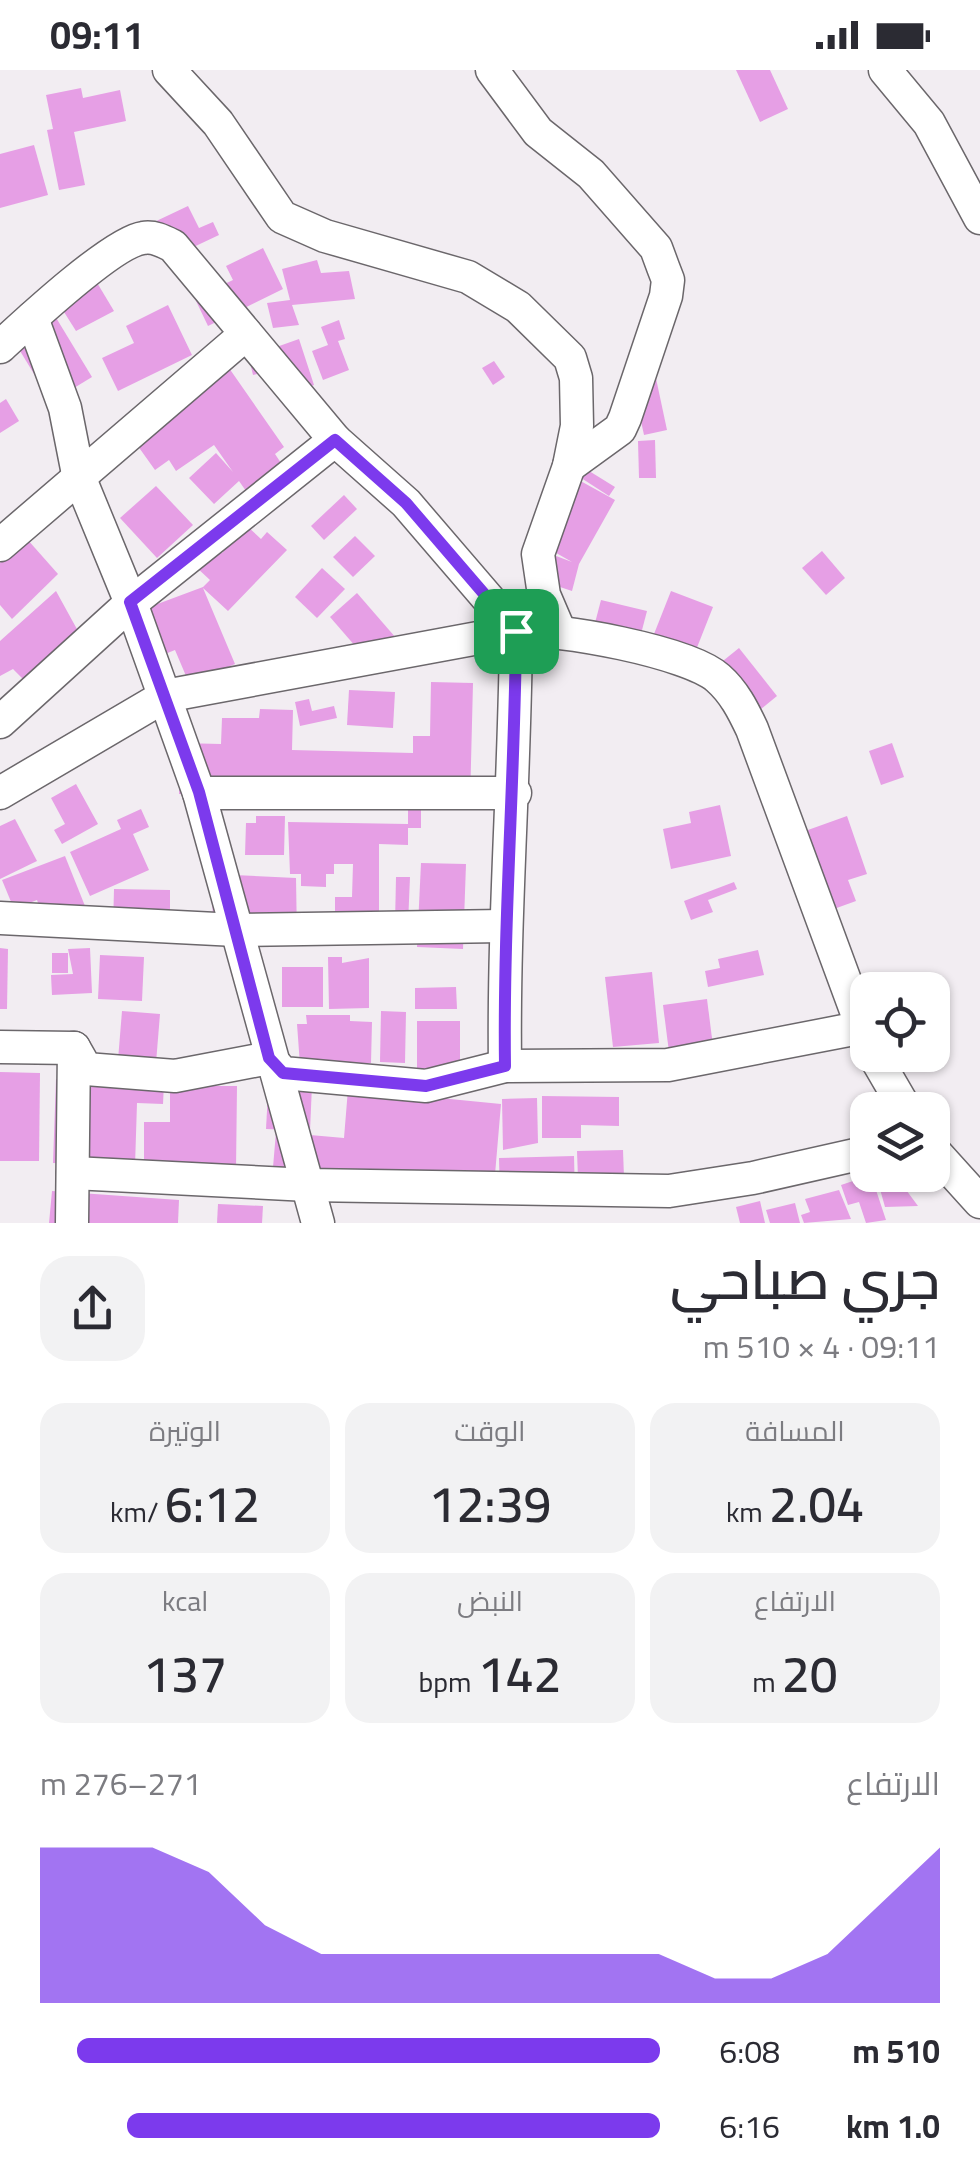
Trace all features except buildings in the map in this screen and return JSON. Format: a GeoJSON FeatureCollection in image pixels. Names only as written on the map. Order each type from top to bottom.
{"type":"FeatureCollection","features":[{"type":"Feature","properties":{"kind":"street"},"geometry":{"type":"LineString","coordinates":[[169,70],[218,124],[282,218],[325,236],[468,276],[518,306],[570,358],[579,404],[569,466],[538,554],[544,595],[559,630]]}},
{"type":"Feature","properties":{"kind":"street"},"geometry":{"type":"LineString","coordinates":[[492,70],[538,132],[591,174],[656,248],[668,280],[620,428],[569,466]]}},
{"type":"Feature","properties":{"kind":"street"},"geometry":{"type":"LineString","coordinates":[[886,70],[929,124],[980,218]]}},
{"type":"Feature","properties":{"kind":"street"},"geometry":{"type":"LineString","coordinates":[[0,347],[138,238],[150,237],[172,246],[335,440],[406,503],[516,631],[514,792],[503,926],[505,1066]]}},
{"type":"Feature","properties":{"kind":"street"},"geometry":{"type":"LineString","coordinates":[[32,318],[65,408],[78,474],[130,602],[199,792],[269,1058],[318,1223]]}},
{"type":"Feature","properties":{"kind":"street"},"geometry":{"type":"LineString","coordinates":[[0,545],[78,474],[246,334]]}},
{"type":"Feature","properties":{"kind":"street"},"geometry":{"type":"LineString","coordinates":[[0,722],[130,602],[335,440]]}},
{"type":"Feature","properties":{"kind":"street"},"geometry":{"type":"LineString","coordinates":[[0,793],[165,696],[516,631],[559,630],[701,666],[729,690],[752,729],[850,996]]}},
{"type":"Feature","properties":{"kind":"street"},"geometry":{"type":"LineString","coordinates":[[199,792],[514,792]]}},
{"type":"Feature","properties":{"kind":"street"},"geometry":{"type":"LineString","coordinates":[[0,918],[236,930],[503,926]]}},
{"type":"Feature","properties":{"kind":"street"},"geometry":{"type":"LineString","coordinates":[[269,1058],[283,1073],[426,1086],[505,1066],[668,1065],[850,1044]]}},
{"type":"Feature","properties":{"kind":"street"},"geometry":{"type":"LineString","coordinates":[[0,1046],[74,1048]]}},
{"type":"Feature","properties":{"kind":"street"},"geometry":{"type":"LineString","coordinates":[[74,1048],[86,1068],[175,1076],[269,1058]]}},
{"type":"Feature","properties":{"kind":"street"},"geometry":{"type":"LineString","coordinates":[[72,1223],[74,1048]]}},
{"type":"Feature","properties":{"kind":"street"},"geometry":{"type":"LineString","coordinates":[[72,1174],[308,1185],[669,1191],[753,1178],[850,1156]]}},
{"type":"Feature","properties":{"kind":"street"},"geometry":{"type":"LineString","coordinates":[[950,1169],[980,1202]]}},
{"type":"Feature","properties":{"kind":"route"},"geometry":{"type":"LineString","coordinates":[[335,440],[406,503],[516,631],[514,792],[503,926],[505,1066],[426,1086],[283,1073],[269,1058],[199,792],[130,602],[335,440]]}}]}
